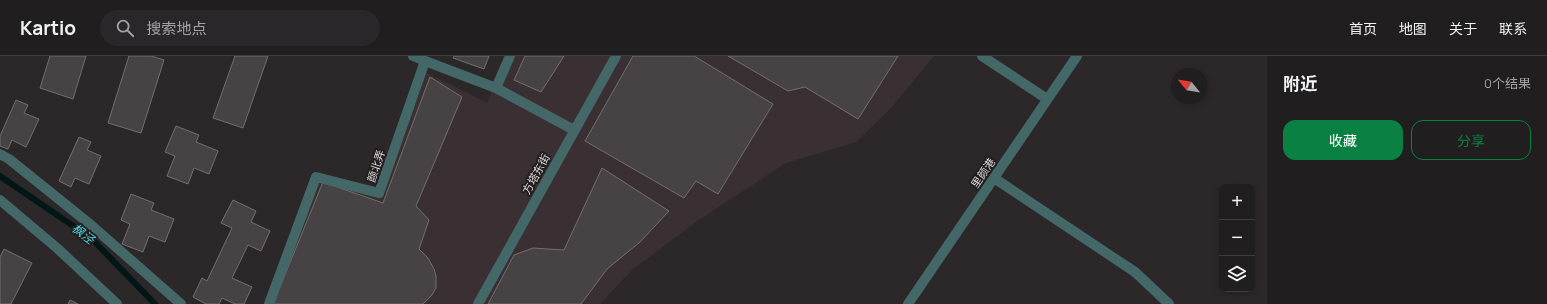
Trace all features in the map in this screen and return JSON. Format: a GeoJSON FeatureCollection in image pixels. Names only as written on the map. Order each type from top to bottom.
{"type":"FeatureCollection","features":[{"type":"Feature","properties":{"kind":"street"},"geometry":{"type":"LineString","coordinates":[[413,56],[425,62],[496,88],[574,130]]}},
{"type":"Feature","properties":{"kind":"street"},"geometry":{"type":"LineString","coordinates":[[496,88],[510,56]]}},
{"type":"Feature","properties":{"kind":"street","name":"方塔东街"},"geometry":{"type":"LineString","coordinates":[[478,304],[616,56]]}},
{"type":"Feature","properties":{"kind":"street"},"geometry":{"type":"LineString","coordinates":[[982,56],[1047,99]]}},
{"type":"Feature","properties":{"kind":"street","name":"里颜港"},"geometry":{"type":"LineString","coordinates":[[908,304],[1077,56]]}},
{"type":"Feature","properties":{"kind":"street","name":"颜北弄"},"geometry":{"type":"LineString","coordinates":[[269,304],[316,178],[379,193],[425,62]]}},
{"type":"Feature","properties":{"kind":"street"},"geometry":{"type":"LineString","coordinates":[[0,154],[9,159],[91,225],[181,304]]}},
{"type":"Feature","properties":{"kind":"street"},"geometry":{"type":"LineString","coordinates":[[994,178],[1135,272],[1169,304]]}},
{"type":"Feature","properties":{"kind":"street"},"geometry":{"type":"LineString","coordinates":[[0,200],[58,248],[117,304]]}},
{"type":"Feature","properties":{"kind":"shaded area"},"geometry":{"type":"Polygon","coordinates":[[[507,56],[934,56],[890,109],[856,142],[786,163],[696,222],[632,270],[600,304],[270,304],[318,180],[381,198],[425,72],[487,103],[507,56]]]}},
{"type":"Feature","properties":{"kind":"building"},"geometry":{"type":"Polygon","coordinates":[[[50,56],[86,56],[73,99],[40,88],[50,56]]]}},
{"type":"Feature","properties":{"kind":"building"},"geometry":{"type":"Polygon","coordinates":[[[129,56],[151,56],[164,60],[141,133],[108,123],[129,56]]]}},
{"type":"Feature","properties":{"kind":"building"},"geometry":{"type":"Polygon","coordinates":[[[235,56],[268,56],[243,128],[213,118],[235,56]]]}},
{"type":"Feature","properties":{"kind":"building"},"geometry":{"type":"Polygon","coordinates":[[[454,56],[489,56],[484,69],[453,58],[454,56]]]}},
{"type":"Feature","properties":{"kind":"building"},"geometry":{"type":"Polygon","coordinates":[[[525,56],[564,56],[541,92],[514,80],[525,56]]]}},
{"type":"Feature","properties":{"kind":"building"},"geometry":{"type":"Polygon","coordinates":[[[633,56],[694,56],[773,104],[718,194],[696,181],[684,198],[585,141],[633,56]]]}},
{"type":"Feature","properties":{"kind":"building"},"geometry":{"type":"Polygon","coordinates":[[[728,56],[898,56],[858,119],[805,87],[788,91],[728,56]]]}},
{"type":"Feature","properties":{"kind":"building"},"geometry":{"type":"Polygon","coordinates":[[[430,77],[462,97],[416,206],[429,220],[419,249],[428,258],[436,276],[436,288],[432,295],[423,304],[273,304],[323,182],[383,203],[430,77]]]}},
{"type":"Feature","properties":{"kind":"building"},"geometry":{"type":"Polygon","coordinates":[[[16,100],[28,105],[24,113],[39,119],[26,147],[12,140],[8,149],[0,146],[0,136],[16,100]]]}},
{"type":"Feature","properties":{"kind":"building"},"geometry":{"type":"Polygon","coordinates":[[[176,126],[199,135],[196,142],[218,151],[209,174],[194,168],[188,184],[167,176],[175,156],[165,152],[176,126]]]}},
{"type":"Feature","properties":{"kind":"building"},"geometry":{"type":"Polygon","coordinates":[[[79,137],[91,142],[87,150],[101,156],[89,184],[75,178],[71,187],[59,181],[79,137]]]}},
{"type":"Feature","properties":{"kind":"building"},"geometry":{"type":"Polygon","coordinates":[[[602,168],[669,211],[640,242],[607,269],[581,304],[488,304],[514,255],[533,248],[564,250],[602,168]]]}},
{"type":"Feature","properties":{"kind":"building"},"geometry":{"type":"Polygon","coordinates":[[[131,194],[154,203],[151,210],[174,219],[165,242],[149,236],[143,252],[122,244],[130,224],[121,220],[131,194]]]}},
{"type":"Feature","properties":{"kind":"building"},"geometry":{"type":"Polygon","coordinates":[[[233,200],[256,211],[251,222],[270,231],[261,251],[248,245],[232,278],[252,287],[244,304],[235,304],[222,298],[219,304],[206,304],[193,297],[202,278],[207,281],[232,228],[221,223],[233,200]]]}},
{"type":"Feature","properties":{"kind":"building"},"geometry":{"type":"Polygon","coordinates":[[[4,249],[32,263],[11,304],[0,304],[0,257],[4,249]]]}},
{"type":"Feature","properties":{"kind":"building"},"geometry":{"type":"Polygon","coordinates":[[[70,300],[78,304],[68,304],[70,300]]]}},
{"type":"Feature","properties":{"kind":"waterway","name":"枫泾"},"geometry":{"type":"LineString","coordinates":[[0,176],[91,238],[155,304]]}}]}
